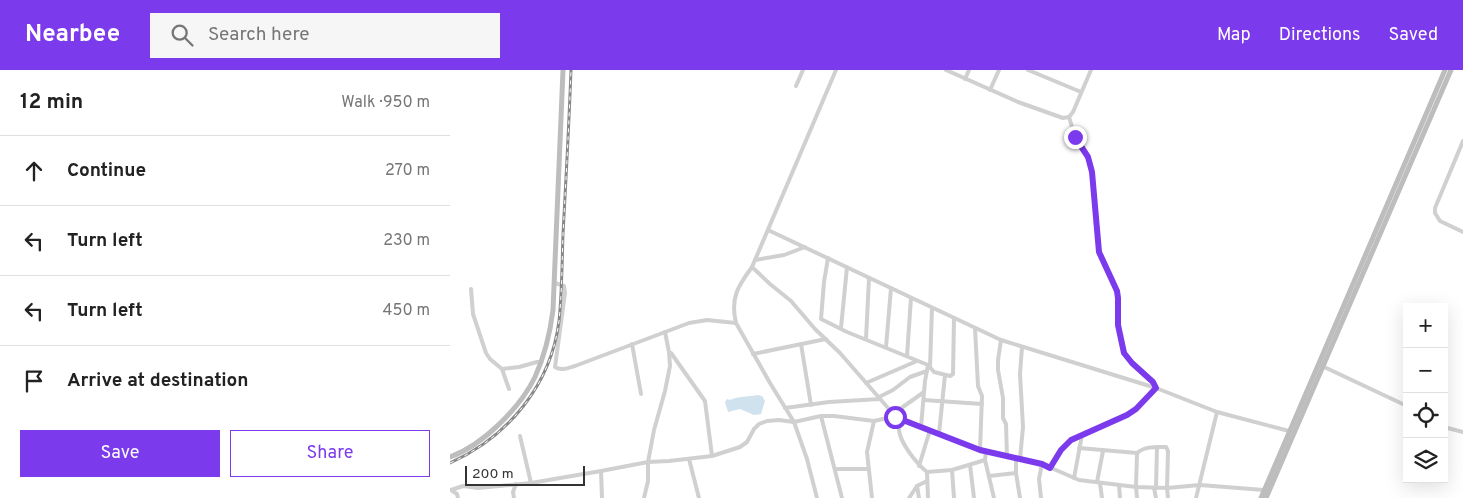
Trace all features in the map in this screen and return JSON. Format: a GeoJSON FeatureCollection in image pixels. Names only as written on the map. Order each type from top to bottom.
{"type":"FeatureCollection","features":[{"type":"Feature","properties":{"kind":"street"},"geometry":{"type":"LineString","coordinates":[[450,457],[477,441],[507,416],[534,378],[549,336],[553,310],[563,70]]}},
{"type":"Feature","properties":{"kind":"street"},"geometry":{"type":"LineString","coordinates":[[796,86],[803,70]]}},
{"type":"Feature","properties":{"kind":"street"},"geometry":{"type":"LineString","coordinates":[[817,498],[807,459],[794,422],[736,323],[734,302],[738,285],[755,260],[836,70]]}},
{"type":"Feature","properties":{"kind":"street"},"geometry":{"type":"LineString","coordinates":[[946,70],[1018,102],[1062,118],[1068,117],[1073,112],[1091,70]]}},
{"type":"Feature","properties":{"kind":"street"},"geometry":{"type":"LineString","coordinates":[[965,79],[969,70]]}},
{"type":"Feature","properties":{"kind":"street"},"geometry":{"type":"LineString","coordinates":[[990,90],[999,70]]}},
{"type":"Feature","properties":{"kind":"street"},"geometry":{"type":"LineString","coordinates":[[1028,70],[1081,92]]}},
{"type":"Feature","properties":{"kind":"street"},"geometry":{"type":"LineString","coordinates":[[1266,498],[1301,409],[1445,70]]}},
{"type":"Feature","properties":{"kind":"street"},"geometry":{"type":"LineString","coordinates":[[1261,498],[1290,431],[1322,366],[1451,70]]}},
{"type":"Feature","properties":{"kind":"street"},"geometry":{"type":"LineString","coordinates":[[1068,117],[1073,132],[1088,157],[1092,172],[1099,252],[1117,291],[1118,325],[1124,353],[1153,382],[1156,388]]}},
{"type":"Feature","properties":{"kind":"street"},"geometry":{"type":"LineString","coordinates":[[1463,141],[1435,208],[1435,213],[1440,221],[1463,232]]}},
{"type":"Feature","properties":{"kind":"street"},"geometry":{"type":"LineString","coordinates":[[768,230],[1000,340],[1156,388],[1217,412],[1290,431]]}},
{"type":"Feature","properties":{"kind":"street"},"geometry":{"type":"LineString","coordinates":[[755,260],[784,255],[805,247]]}},
{"type":"Feature","properties":{"kind":"street"},"geometry":{"type":"LineString","coordinates":[[828,258],[821,319],[929,366],[932,371],[950,376],[953,374],[954,318]]}},
{"type":"Feature","properties":{"kind":"street"},"geometry":{"type":"LineString","coordinates":[[752,266],[791,301],[894,415],[921,427],[980,450],[1042,464],[1079,480],[1136,487],[1167,488],[1200,485],[1264,490]]}},
{"type":"Feature","properties":{"kind":"street"},"geometry":{"type":"LineString","coordinates":[[840,328],[847,267]]}},
{"type":"Feature","properties":{"kind":"street"},"geometry":{"type":"LineString","coordinates":[[866,339],[870,278]]}},
{"type":"Feature","properties":{"kind":"street"},"geometry":{"type":"LineString","coordinates":[[554,282],[564,286],[566,293],[555,367],[558,369],[574,366],[698,320],[736,323]]}},
{"type":"Feature","properties":{"kind":"street"},"geometry":{"type":"LineString","coordinates":[[886,347],[891,288]]}},
{"type":"Feature","properties":{"kind":"street"},"geometry":{"type":"LineString","coordinates":[[470,289],[473,314],[486,353],[502,369],[509,389]]}},
{"type":"Feature","properties":{"kind":"street"},"geometry":{"type":"LineString","coordinates":[[907,356],[912,298]]}},
{"type":"Feature","properties":{"kind":"street"},"geometry":{"type":"LineString","coordinates":[[921,427],[924,392],[929,366],[932,308]]}},
{"type":"Feature","properties":{"kind":"street"},"geometry":{"type":"LineString","coordinates":[[975,328],[978,386],[982,393],[980,450]]}},
{"type":"Feature","properties":{"kind":"street"},"geometry":{"type":"LineString","coordinates":[[644,498],[654,430],[667,383],[670,360],[665,332]]}},
{"type":"Feature","properties":{"kind":"street"},"geometry":{"type":"LineString","coordinates":[[753,354],[826,339]]}},
{"type":"Feature","properties":{"kind":"street"},"geometry":{"type":"LineString","coordinates":[[1000,340],[998,370],[1003,398],[1003,418],[1006,424],[1007,456]]}},
{"type":"Feature","properties":{"kind":"street"},"geometry":{"type":"LineString","coordinates":[[632,344],[641,394]]}},
{"type":"Feature","properties":{"kind":"street"},"geometry":{"type":"LineString","coordinates":[[801,344],[810,405]]}},
{"type":"Feature","properties":{"kind":"street"},"geometry":{"type":"LineString","coordinates":[[1020,498],[1016,473],[1022,427],[1020,374],[1022,347]]}},
{"type":"Feature","properties":{"kind":"street"},"geometry":{"type":"LineString","coordinates":[[669,352],[705,401],[712,456]]}},
{"type":"Feature","properties":{"kind":"street"},"geometry":{"type":"LineString","coordinates":[[866,383],[917,361]]}},
{"type":"Feature","properties":{"kind":"street"},"geometry":{"type":"LineString","coordinates":[[502,369],[519,368],[541,362]]}},
{"type":"Feature","properties":{"kind":"street"},"geometry":{"type":"LineString","coordinates":[[1322,366],[1403,404]]}},
{"type":"Feature","properties":{"kind":"street"},"geometry":{"type":"LineString","coordinates":[[786,408],[880,398],[910,377],[927,371]]}},
{"type":"Feature","properties":{"kind":"street"},"geometry":{"type":"LineString","coordinates":[[939,434],[946,375]]}},
{"type":"Feature","properties":{"kind":"street"},"geometry":{"type":"LineString","coordinates":[[1050,468],[1065,445],[1082,435],[1127,415],[1136,409],[1156,388]]}},
{"type":"Feature","properties":{"kind":"street"},"geometry":{"type":"LineString","coordinates":[[458,498],[457,494],[451,490],[463,486],[478,488],[532,483],[648,462],[712,456],[740,447],[747,442],[759,424],[767,421],[794,422],[821,416],[834,416],[874,421],[894,415],[924,392]]}},
{"type":"Feature","properties":{"kind":"street"},"geometry":{"type":"LineString","coordinates":[[924,400],[982,404]]}},
{"type":"Feature","properties":{"kind":"street"},"geometry":{"type":"LineString","coordinates":[[1196,498],[1217,412]]}},
{"type":"Feature","properties":{"kind":"street"},"geometry":{"type":"LineString","coordinates":[[821,416],[842,498]]}},
{"type":"Feature","properties":{"kind":"street"},"geometry":{"type":"LineString","coordinates":[[901,418],[899,431],[902,440],[919,466],[927,472],[952,470],[985,460]]}},
{"type":"Feature","properties":{"kind":"street"},"geometry":{"type":"LineString","coordinates":[[872,498],[867,452],[874,421]]}},
{"type":"Feature","properties":{"kind":"street"},"geometry":{"type":"LineString","coordinates":[[1448,428],[1463,432]]}},
{"type":"Feature","properties":{"kind":"street"},"geometry":{"type":"LineString","coordinates":[[919,466],[930,430]]}},
{"type":"Feature","properties":{"kind":"street"},"geometry":{"type":"LineString","coordinates":[[1074,478],[1082,435]]}},
{"type":"Feature","properties":{"kind":"street"},"geometry":{"type":"LineString","coordinates":[[520,436],[532,483]]}},
{"type":"Feature","properties":{"kind":"street"},"geometry":{"type":"LineString","coordinates":[[1156,498],[1157,447]]}},
{"type":"Feature","properties":{"kind":"street"},"geometry":{"type":"LineString","coordinates":[[1079,448],[1137,453],[1142,449],[1166,447],[1168,451],[1168,498]]}},
{"type":"Feature","properties":{"kind":"street"},"geometry":{"type":"LineString","coordinates":[[986,451],[985,460],[994,498]]}},
{"type":"Feature","properties":{"kind":"street"},"geometry":{"type":"LineString","coordinates":[[1102,498],[1099,483],[1103,451]]}},
{"type":"Feature","properties":{"kind":"street"},"geometry":{"type":"LineString","coordinates":[[1137,453],[1137,498]]}},
{"type":"Feature","properties":{"kind":"street"},"geometry":{"type":"LineString","coordinates":[[689,459],[699,498]]}},
{"type":"Feature","properties":{"kind":"street"},"geometry":{"type":"LineString","coordinates":[[1041,498],[1039,478],[1042,464]]}},
{"type":"Feature","properties":{"kind":"street"},"geometry":{"type":"LineString","coordinates":[[970,465],[974,498]]}},
{"type":"Feature","properties":{"kind":"street"},"geometry":{"type":"LineString","coordinates":[[835,469],[868,469]]}},
{"type":"Feature","properties":{"kind":"street"},"geometry":{"type":"LineString","coordinates":[[952,470],[954,498]]}},
{"type":"Feature","properties":{"kind":"street"},"geometry":{"type":"LineString","coordinates":[[601,472],[602,498]]}},
{"type":"Feature","properties":{"kind":"street"},"geometry":{"type":"LineString","coordinates":[[927,472],[928,498]]}},
{"type":"Feature","properties":{"kind":"street"},"geometry":{"type":"LineString","coordinates":[[988,476],[1016,473]]}},
{"type":"Feature","properties":{"kind":"street"},"geometry":{"type":"LineString","coordinates":[[909,498],[917,486],[927,481]]}},
{"type":"Feature","properties":{"kind":"street"},"geometry":{"type":"LineString","coordinates":[[514,498],[516,484]]}},
{"type":"Feature","properties":{"kind":"street"},"geometry":{"type":"LineString","coordinates":[[1119,485],[1120,498]]}},
{"type":"Feature","properties":{"kind":"street"},"geometry":{"type":"LineString","coordinates":[[917,486],[919,498]]}},
{"type":"Feature","properties":{"kind":"water"},"geometry":{"type":"Polygon","coordinates":[[[762,396],[765,401],[761,414],[754,415],[740,409],[728,412],[725,402],[727,399],[762,396]]]}},
{"type":"Feature","properties":{"kind":"railway"},"geometry":{"type":"LineString","coordinates":[[450,463],[471,452],[508,424],[523,406],[547,367],[559,321],[561,299],[571,70]]}},
{"type":"Feature","properties":{"kind":"route"},"geometry":{"type":"LineString","coordinates":[[895,417],[980,450],[1042,464],[1050,468],[1061,450],[1071,440],[1127,415],[1136,409],[1156,388],[1153,382],[1124,353],[1118,325],[1117,291],[1099,252],[1092,172],[1088,157],[1075,137]]}}]}
